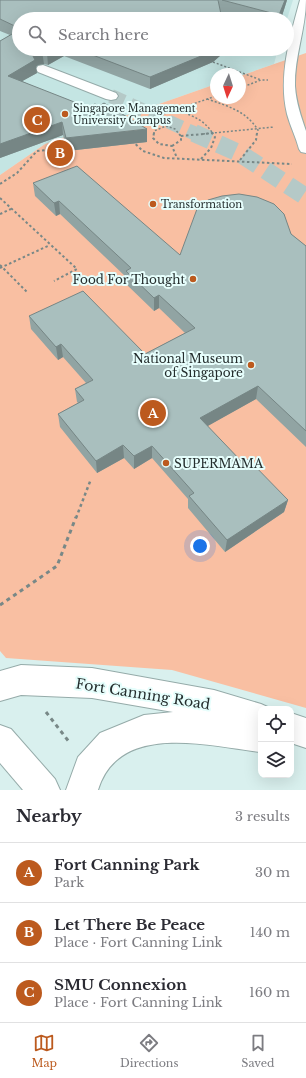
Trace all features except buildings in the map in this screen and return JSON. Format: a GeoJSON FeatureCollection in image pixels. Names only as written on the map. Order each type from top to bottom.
{"type":"FeatureCollection","features":[{"type":"Feature","properties":{"kind":"main road"},"geometry":{"type":"LineString","coordinates":[[43,69],[111,96]]}},
{"type":"Feature","properties":{"kind":"main road","name":"Fort Canning Road"},"geometry":{"type":"LineString","coordinates":[[10,683],[92,683],[214,705],[258,718]]}},
{"type":"Feature","properties":{"kind":"main road"},"geometry":{"type":"LineString","coordinates":[[86,779],[111,744],[144,730],[178,727],[258,737]]}},
{"type":"Feature","properties":{"kind":"main road"},"geometry":{"type":"LineString","coordinates":[[294,729],[306,733]]}},
{"type":"Feature","properties":{"kind":"main road"},"geometry":{"type":"LineString","coordinates":[[0,740],[44,790]]}},
{"type":"Feature","properties":{"kind":"main road"},"geometry":{"type":"LineString","coordinates":[[294,741],[306,743]]}},
{"type":"Feature","properties":{"kind":"street"},"geometry":{"type":"LineString","coordinates":[[294,46],[305,0]]}},
{"type":"Feature","properties":{"kind":"street"},"geometry":{"type":"LineString","coordinates":[[292,56],[290,80],[293,113],[306,148]]}},
{"type":"Feature","properties":{"kind":"path"},"geometry":{"type":"LineString","coordinates":[[213,62],[261,80]]}},
{"type":"Feature","properties":{"kind":"path"},"geometry":{"type":"LineString","coordinates":[[133,126],[146,118],[161,115],[210,98]]}},
{"type":"Feature","properties":{"kind":"path"},"geometry":{"type":"LineString","coordinates":[[207,99],[239,110],[249,116],[255,123],[258,130],[256,140],[239,161]]}},
{"type":"Feature","properties":{"kind":"path"},"geometry":{"type":"LineString","coordinates":[[175,110],[196,117],[206,124],[212,133],[214,137],[211,148],[201,159]]}},
{"type":"Feature","properties":{"kind":"path"},"geometry":{"type":"LineString","coordinates":[[161,115],[166,126]]}},
{"type":"Feature","properties":{"kind":"path"},"geometry":{"type":"LineString","coordinates":[[166,126],[175,129],[181,136],[181,140],[172,146],[159,144],[153,138],[154,131],[166,126]]}},
{"type":"Feature","properties":{"kind":"path"},"geometry":{"type":"LineString","coordinates":[[181,136],[297,126]]}},
{"type":"Feature","properties":{"kind":"path"},"geometry":{"type":"LineString","coordinates":[[129,136],[131,140],[143,151],[164,158],[294,165]]}},
{"type":"Feature","properties":{"kind":"path"},"geometry":{"type":"LineString","coordinates":[[0,184],[17,174],[37,151],[65,148],[64,144]]}},
{"type":"Feature","properties":{"kind":"path"},"geometry":{"type":"LineString","coordinates":[[172,146],[178,158]]}},
{"type":"Feature","properties":{"kind":"path"},"geometry":{"type":"LineString","coordinates":[[0,198],[77,270],[54,281]]}},
{"type":"Feature","properties":{"kind":"path"},"geometry":{"type":"LineString","coordinates":[[0,214],[11,209]]}},
{"type":"Feature","properties":{"kind":"path"},"geometry":{"type":"LineString","coordinates":[[1,268],[50,245]]}},
{"type":"Feature","properties":{"kind":"path"},"geometry":{"type":"LineString","coordinates":[[0,265],[1,268],[28,294]]}},
{"type":"Feature","properties":{"kind":"path"},"geometry":{"type":"LineString","coordinates":[[0,605],[57,566],[91,479]]}},
{"type":"Feature","properties":{"kind":"path"},"geometry":{"type":"LineString","coordinates":[[10,683],[86,779]]}},
{"type":"Feature","properties":{"kind":"shaded area","name":"Singapore Management University Campus"},"geometry":{"type":"Polygon","coordinates":[[[0,0],[293,0],[289,12],[12,12],[12,56],[276,56],[274,64],[246,74],[246,68],[210,68],[210,86],[45,144],[0,175],[0,0]]]}},
{"type":"Feature","properties":{"kind":"shaded area"},"geometry":{"type":"Polygon","coordinates":[[[306,53],[306,708],[172,670],[6,658],[0,651],[0,175],[45,144],[210,86],[210,104],[246,104],[246,74],[306,53]]]}},
{"type":"Feature","properties":{"kind":"tunnel"},"geometry":{"type":"LineString","coordinates":[[111,96],[196,134]]}},
{"type":"Feature","properties":{"kind":"tunnel"},"geometry":{"type":"LineString","coordinates":[[194,133],[241,154],[306,197]]}},
{"type":"Feature","properties":{"kind":"place","name":"Singapore Management University Campus"},"geometry":{"type":"Point","coordinates":[65,114]}},
{"type":"Feature","properties":{"kind":"place","name":"SMU Connexion"},"geometry":{"type":"Point","coordinates":[37,120]}},
{"type":"Feature","properties":{"kind":"place","name":"Let There Be Peace"},"geometry":{"type":"Point","coordinates":[60,153]}},
{"type":"Feature","properties":{"kind":"place","name":"Transformation"},"geometry":{"type":"Point","coordinates":[153,204]}},
{"type":"Feature","properties":{"kind":"place","name":"Food For Thought"},"geometry":{"type":"Point","coordinates":[193,279]}},
{"type":"Feature","properties":{"kind":"place","name":"National Museum of Singapore"},"geometry":{"type":"Point","coordinates":[251,365]}},
{"type":"Feature","properties":{"kind":"place","name":"Fort Canning Park"},"geometry":{"type":"Point","coordinates":[153,413]}},
{"type":"Feature","properties":{"kind":"place","name":"SUPERMAMA"},"geometry":{"type":"Point","coordinates":[166,463]}}]}
